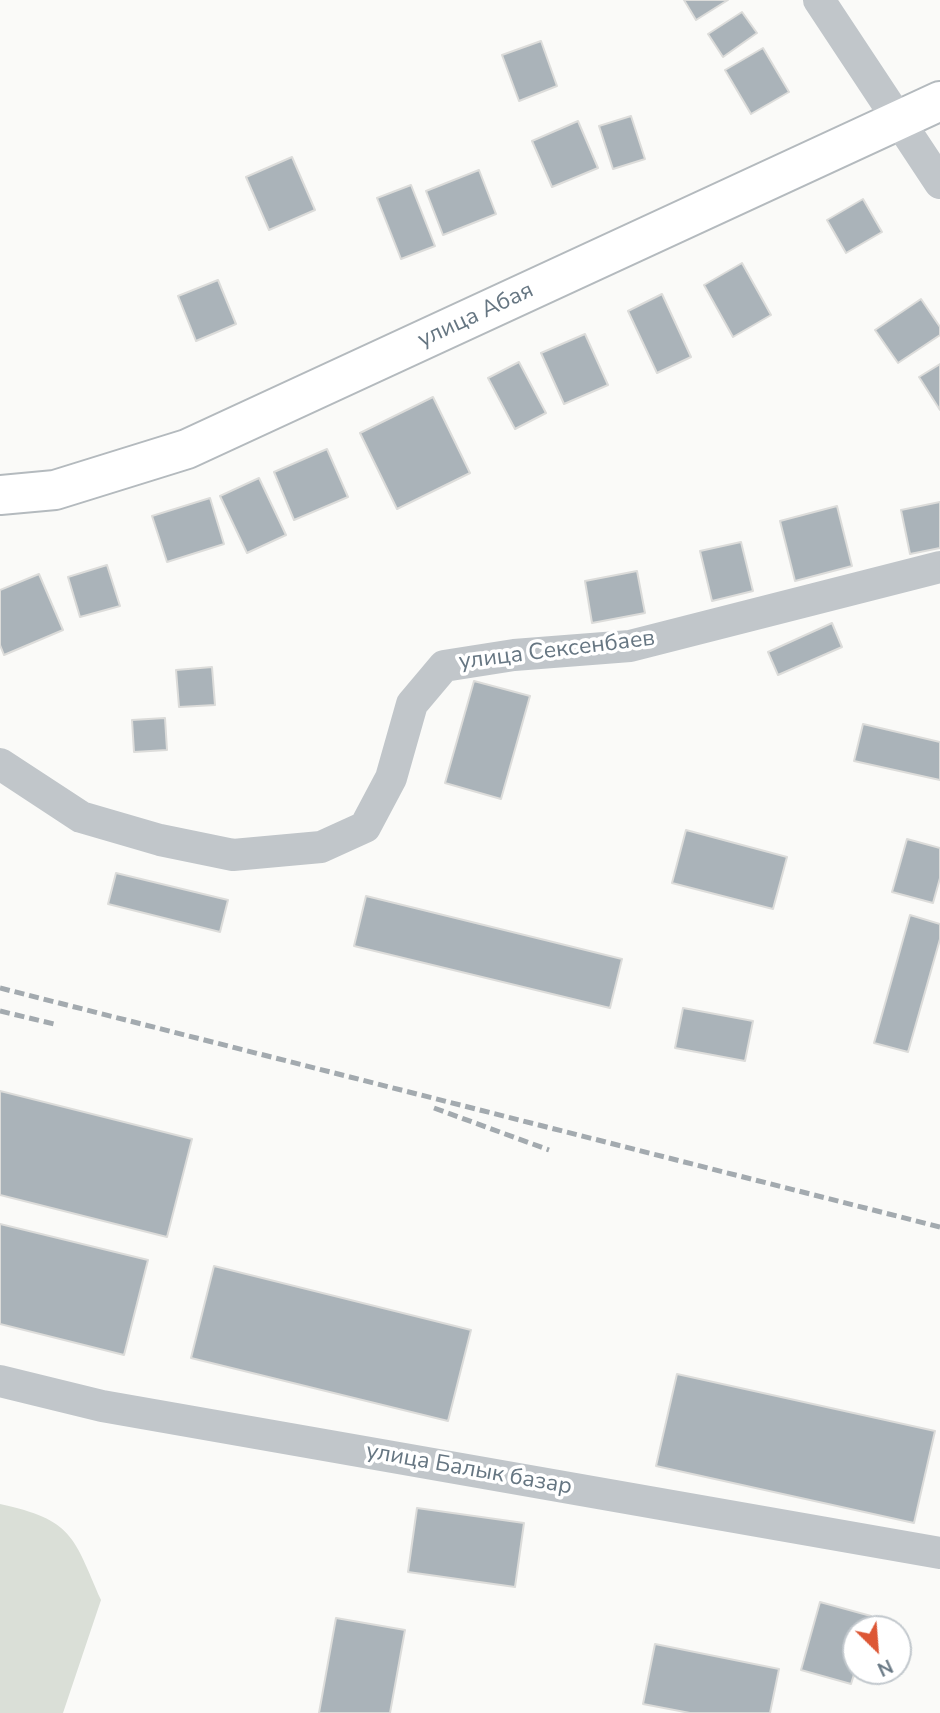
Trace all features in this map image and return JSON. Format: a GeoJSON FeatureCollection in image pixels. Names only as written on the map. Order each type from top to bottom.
{"type":"FeatureCollection","features":[{"type":"Feature","properties":{"kind":"street"},"geometry":{"type":"LineString","coordinates":[[819,0],[940,183]]}},
{"type":"Feature","properties":{"kind":"street","name":"улица Абая"},"geometry":{"type":"LineString","coordinates":[[0,495],[55,490],[187,449],[940,101]]}},
{"type":"Feature","properties":{"kind":"street","name":"улица Сексенбаев"},"geometry":{"type":"LineString","coordinates":[[0,764],[82,817],[160,840],[233,855],[321,848],[365,827],[391,778],[412,704],[444,666],[514,655],[630,646],[824,599],[940,567]]}},
{"type":"Feature","properties":{"kind":"street","name":"улица Балык базар"},"geometry":{"type":"LineString","coordinates":[[0,1381],[102,1406],[940,1553]]}},
{"type":"Feature","properties":{"kind":"shaded area"},"geometry":{"type":"Polygon","coordinates":[[[0,1504],[43,1517],[67,1534],[84,1560],[101,1600],[63,1713],[0,1713],[0,1504]]]}},
{"type":"Feature","properties":{"kind":"building"},"geometry":{"type":"Polygon","coordinates":[[[684,0],[728,0],[696,20],[684,0]]]}},
{"type":"Feature","properties":{"kind":"building"},"geometry":{"type":"Polygon","coordinates":[[[742,12],[757,33],[723,57],[708,34],[742,12]]]}},
{"type":"Feature","properties":{"kind":"building"},"geometry":{"type":"Polygon","coordinates":[[[541,41],[557,86],[519,101],[502,55],[541,41]]]}},
{"type":"Feature","properties":{"kind":"building"},"geometry":{"type":"Polygon","coordinates":[[[763,48],[789,92],[751,114],[725,70],[763,48]]]}},
{"type":"Feature","properties":{"kind":"building"},"geometry":{"type":"Polygon","coordinates":[[[631,116],[645,159],[613,169],[599,126],[631,116]]]}},
{"type":"Feature","properties":{"kind":"building"},"geometry":{"type":"Polygon","coordinates":[[[578,121],[598,168],[552,187],[532,141],[578,121]]]}},
{"type":"Feature","properties":{"kind":"building"},"geometry":{"type":"Polygon","coordinates":[[[292,157],[315,210],[269,230],[246,177],[292,157]]]}},
{"type":"Feature","properties":{"kind":"building"},"geometry":{"type":"Polygon","coordinates":[[[479,170],[496,214],[443,235],[426,191],[479,170]]]}},
{"type":"Feature","properties":{"kind":"building"},"geometry":{"type":"Polygon","coordinates":[[[411,185],[435,246],[401,259],[377,198],[411,185]]]}},
{"type":"Feature","properties":{"kind":"building"},"geometry":{"type":"Polygon","coordinates":[[[863,199],[882,232],[846,253],[827,220],[863,199]]]}},
{"type":"Feature","properties":{"kind":"building"},"geometry":{"type":"Polygon","coordinates":[[[742,263],[771,315],[733,337],[704,285],[742,263]]]}},
{"type":"Feature","properties":{"kind":"building"},"geometry":{"type":"Polygon","coordinates":[[[218,280],[236,324],[196,341],[178,296],[218,280]]]}},
{"type":"Feature","properties":{"kind":"building"},"geometry":{"type":"Polygon","coordinates":[[[662,294],[691,357],[657,373],[628,311],[662,294]]]}},
{"type":"Feature","properties":{"kind":"building"},"geometry":{"type":"Polygon","coordinates":[[[921,299],[940,327],[940,335],[898,363],[875,330],[921,299]]]}},
{"type":"Feature","properties":{"kind":"building"},"geometry":{"type":"Polygon","coordinates":[[[585,334],[608,385],[564,404],[541,353],[585,334]]]}},
{"type":"Feature","properties":{"kind":"building"},"geometry":{"type":"Polygon","coordinates":[[[519,362],[546,413],[515,429],[488,378],[519,362]]]}},
{"type":"Feature","properties":{"kind":"building"},"geometry":{"type":"Polygon","coordinates":[[[940,364],[940,410],[919,377],[940,364]]]}},
{"type":"Feature","properties":{"kind":"building"},"geometry":{"type":"Polygon","coordinates":[[[433,397],[470,473],[397,509],[360,433],[433,397]]]}},
{"type":"Feature","properties":{"kind":"building"},"geometry":{"type":"Polygon","coordinates":[[[327,449],[348,497],[294,520],[274,472],[327,449]]]}},
{"type":"Feature","properties":{"kind":"building"},"geometry":{"type":"Polygon","coordinates":[[[259,478],[286,535],[247,553],[220,496],[259,478]]]}},
{"type":"Feature","properties":{"kind":"building"},"geometry":{"type":"Polygon","coordinates":[[[210,498],[224,544],[167,562],[152,516],[210,498]]]}},
{"type":"Feature","properties":{"kind":"building"},"geometry":{"type":"Polygon","coordinates":[[[940,502],[940,548],[910,554],[901,510],[940,502]]]}},
{"type":"Feature","properties":{"kind":"building"},"geometry":{"type":"Polygon","coordinates":[[[837,506],[852,566],[795,581],[780,521],[837,506]]]}},
{"type":"Feature","properties":{"kind":"building"},"geometry":{"type":"Polygon","coordinates":[[[741,542],[753,591],[712,601],[700,551],[741,542]]]}},
{"type":"Feature","properties":{"kind":"building"},"geometry":{"type":"Polygon","coordinates":[[[107,565],[120,606],[80,617],[68,577],[107,565]]]}},
{"type":"Feature","properties":{"kind":"building"},"geometry":{"type":"Polygon","coordinates":[[[637,571],[645,613],[592,623],[585,581],[637,571]]]}},
{"type":"Feature","properties":{"kind":"building"},"geometry":{"type":"Polygon","coordinates":[[[39,574],[63,630],[4,655],[0,645],[0,590],[39,574]]]}},
{"type":"Feature","properties":{"kind":"building"},"geometry":{"type":"Polygon","coordinates":[[[832,623],[842,647],[778,675],[768,652],[832,623]]]}},
{"type":"Feature","properties":{"kind":"building"},"geometry":{"type":"Polygon","coordinates":[[[212,667],[215,705],[179,707],[176,670],[212,667]]]}},
{"type":"Feature","properties":{"kind":"building"},"geometry":{"type":"Polygon","coordinates":[[[474,681],[530,696],[501,799],[445,783],[474,681]]]}},
{"type":"Feature","properties":{"kind":"building"},"geometry":{"type":"Polygon","coordinates":[[[165,718],[167,750],[134,752],[132,720],[165,718]]]}},
{"type":"Feature","properties":{"kind":"building"},"geometry":{"type":"Polygon","coordinates":[[[863,724],[940,742],[940,780],[854,761],[863,724]]]}},
{"type":"Feature","properties":{"kind":"building"},"geometry":{"type":"Polygon","coordinates":[[[686,830],[787,857],[773,909],[672,883],[686,830]]]}},
{"type":"Feature","properties":{"kind":"building"},"geometry":{"type":"Polygon","coordinates":[[[907,839],[940,848],[940,878],[933,903],[892,892],[907,839]]]}},
{"type":"Feature","properties":{"kind":"building"},"geometry":{"type":"Polygon","coordinates":[[[116,873],[228,900],[220,932],[108,904],[116,873]]]}},
{"type":"Feature","properties":{"kind":"building"},"geometry":{"type":"Polygon","coordinates":[[[366,896],[622,959],[610,1008],[354,946],[366,896]]]}},
{"type":"Feature","properties":{"kind":"building"},"geometry":{"type":"Polygon","coordinates":[[[910,915],[940,924],[940,939],[908,1052],[874,1043],[910,915]]]}},
{"type":"Feature","properties":{"kind":"building"},"geometry":{"type":"Polygon","coordinates":[[[683,1008],[753,1021],[745,1061],[675,1048],[683,1008]]]}},
{"type":"Feature","properties":{"kind":"building"},"geometry":{"type":"Polygon","coordinates":[[[0,1091],[192,1139],[167,1237],[0,1195],[0,1091]]]}},
{"type":"Feature","properties":{"kind":"building"},"geometry":{"type":"Polygon","coordinates":[[[0,1224],[148,1260],[124,1355],[0,1324],[0,1224]]]}},
{"type":"Feature","properties":{"kind":"building"},"geometry":{"type":"Polygon","coordinates":[[[214,1266],[471,1330],[448,1421],[191,1358],[214,1266]]]}},
{"type":"Feature","properties":{"kind":"building"},"geometry":{"type":"Polygon","coordinates":[[[677,1374],[935,1431],[914,1523],[656,1466],[677,1374]]]}},
{"type":"Feature","properties":{"kind":"building"},"geometry":{"type":"Polygon","coordinates":[[[417,1508],[524,1523],[515,1587],[408,1572],[417,1508]]]}},
{"type":"Feature","properties":{"kind":"building"},"geometry":{"type":"Polygon","coordinates":[[[820,1602],[867,1615],[842,1615],[842,1681],[801,1670],[820,1602]]]}},
{"type":"Feature","properties":{"kind":"building"},"geometry":{"type":"Polygon","coordinates":[[[336,1618],[405,1630],[390,1713],[319,1713],[336,1618]]]}},
{"type":"Feature","properties":{"kind":"building"},"geometry":{"type":"Polygon","coordinates":[[[655,1644],[779,1669],[770,1713],[690,1713],[643,1704],[655,1644]]]}},
{"type":"Feature","properties":{"kind":"railway"},"geometry":{"type":"LineString","coordinates":[[0,988],[940,1227]]}},
{"type":"Feature","properties":{"kind":"railway"},"geometry":{"type":"LineString","coordinates":[[0,1011],[54,1024]]}},
{"type":"Feature","properties":{"kind":"railway"},"geometry":{"type":"LineString","coordinates":[[434,1108],[549,1150]]}}]}
